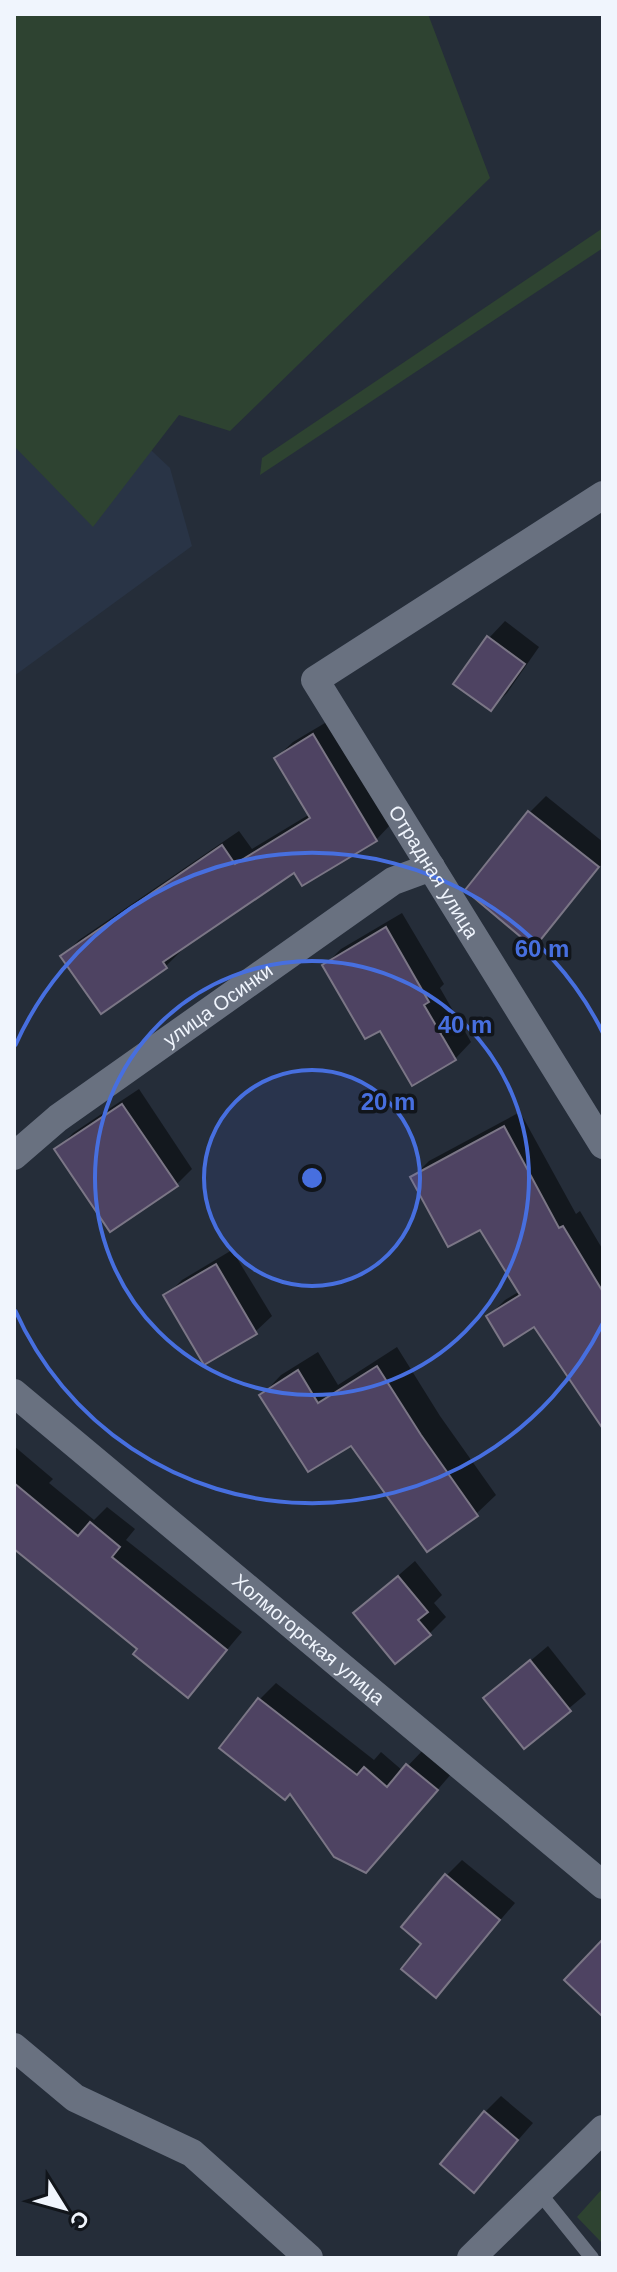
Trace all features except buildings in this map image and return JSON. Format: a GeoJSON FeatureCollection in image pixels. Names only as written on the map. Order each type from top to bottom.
{"type":"FeatureCollection","features":[{"type":"Feature","properties":{"kind":"street","name":"Отрадная улица"},"geometry":{"type":"LineString","coordinates":[[603,495],[315,680],[603,1145]]}},
{"type":"Feature","properties":{"kind":"street","name":"улица Осинки"},"geometry":{"type":"LineString","coordinates":[[14,1156],[58,1118],[380,890],[393,881],[431,867]]}},
{"type":"Feature","properties":{"kind":"street","name":"Холмогорская улица"},"geometry":{"type":"LineString","coordinates":[[14,1393],[603,1885]]}},
{"type":"Feature","properties":{"kind":"street"},"geometry":{"type":"LineString","coordinates":[[14,2047],[75,2098],[192,2153],[309,2258]]}},
{"type":"Feature","properties":{"kind":"street"},"geometry":{"type":"LineString","coordinates":[[471,2258],[603,2129]]}},
{"type":"Feature","properties":{"kind":"lane"},"geometry":{"type":"LineString","coordinates":[[538,2191],[592,2258]]}},
{"type":"Feature","properties":{"kind":"shaded area"},"geometry":{"type":"Polygon","coordinates":[[[14,321],[170,468],[192,546],[14,676],[14,321]]]}},
{"type":"Feature","properties":{"kind":"green space"},"geometry":{"type":"Polygon","coordinates":[[[14,14],[428,14],[490,178],[230,431],[179,415],[93,527],[14,446],[14,14]]]}},
{"type":"Feature","properties":{"kind":"green space"},"geometry":{"type":"Polygon","coordinates":[[[603,228],[603,248],[260,475],[262,458],[603,228]]]}},
{"type":"Feature","properties":{"kind":"green space"},"geometry":{"type":"Polygon","coordinates":[[[603,2188],[603,2244],[577,2217],[603,2188]]]}}]}
